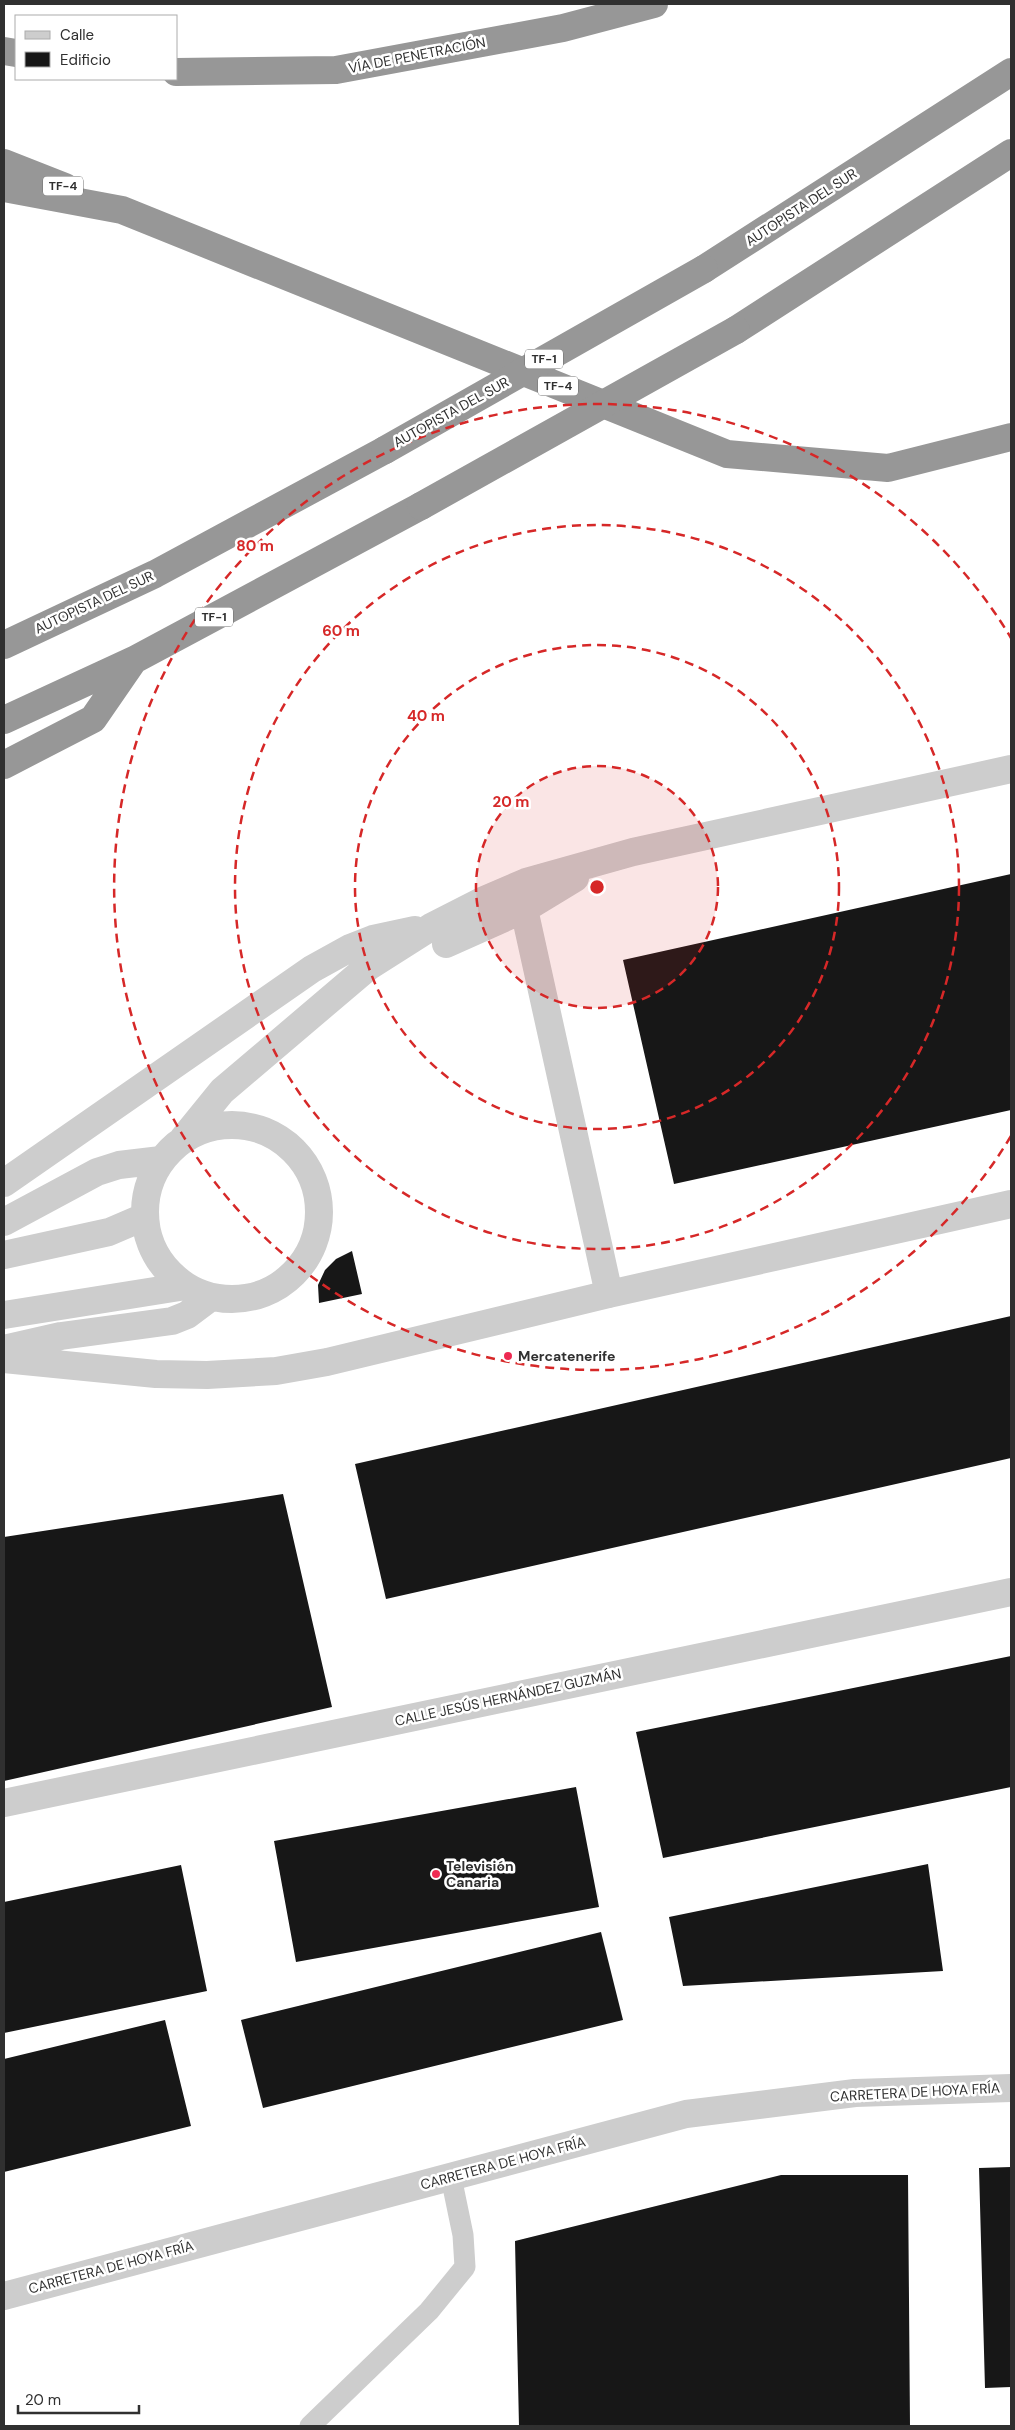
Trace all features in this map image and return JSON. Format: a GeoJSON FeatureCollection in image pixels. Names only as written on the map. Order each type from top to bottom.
{"type":"FeatureCollection","features":[{"type":"Feature","properties":{"kind":"highway","name":"VÍA DE PENETRACIÓN"},"geometry":{"type":"LineString","coordinates":[[178,72],[336,70],[563,28],[654,4]]}},
{"type":"Feature","properties":{"kind":"highway","name":"AUTOPISTA DEL SUR"},"geometry":{"type":"LineString","coordinates":[[4,645],[155,574],[385,450],[704,269],[1011,72]]}},
{"type":"Feature","properties":{"kind":"highway","name":"TF-1"},"geometry":{"type":"LineString","coordinates":[[4,720],[134,660],[421,506],[736,330],[1011,153]]}},
{"type":"Feature","properties":{"kind":"highway","name":"TF-4"},"geometry":{"type":"LineString","coordinates":[[4,163],[727,454],[888,468],[1011,437]]}},
{"type":"Feature","properties":{"kind":"highway"},"geometry":{"type":"LineString","coordinates":[[4,188],[122,210]]}},
{"type":"Feature","properties":{"kind":"highway"},"geometry":{"type":"LineString","coordinates":[[4,765],[93,719],[134,660]]}},
{"type":"Feature","properties":{"kind":"street"},"geometry":{"type":"LineString","coordinates":[[4,1183],[312,969],[350,948],[365,942],[438,936],[484,900],[526,882],[606,859],[1011,769]]}},
{"type":"Feature","properties":{"kind":"street"},"geometry":{"type":"LineString","coordinates":[[182,1139],[210,1127],[240,1125],[270,1133],[294,1150],[311,1176],[318,1202],[317,1230],[307,1256],[289,1278],[266,1292],[239,1299],[211,1297],[186,1286],[165,1268],[150,1244],[144,1217],[148,1187],[161,1160],[182,1139],[229,1084],[368,967],[438,936],[524,909],[606,859]]}},
{"type":"Feature","properties":{"kind":"street"},"geometry":{"type":"LineString","coordinates":[[524,909],[609,1294]]}},
{"type":"Feature","properties":{"kind":"street"},"geometry":{"type":"LineString","coordinates":[[4,1222],[97,1172],[119,1165],[161,1160]]}},
{"type":"Feature","properties":{"kind":"street"},"geometry":{"type":"LineString","coordinates":[[4,1359],[156,1374],[207,1375],[276,1371],[327,1362],[609,1294],[1011,1204]]}},
{"type":"Feature","properties":{"kind":"street"},"geometry":{"type":"LineString","coordinates":[[4,1255],[109,1232],[144,1217]]}},
{"type":"Feature","properties":{"kind":"street"},"geometry":{"type":"LineString","coordinates":[[4,1315],[186,1286]]}},
{"type":"Feature","properties":{"kind":"street"},"geometry":{"type":"LineString","coordinates":[[4,1349],[62,1336],[172,1321],[187,1315],[211,1297]]}},
{"type":"Feature","properties":{"kind":"street","name":"CALLE JESÚS HERNÁNDEZ GUZMÁN"},"geometry":{"type":"LineString","coordinates":[[4,1803],[1011,1592]]}},
{"type":"Feature","properties":{"kind":"street","name":"CARRETERA DE HOYA FRÍA"},"geometry":{"type":"LineString","coordinates":[[4,2296],[686,2114],[855,2093],[1011,2088]]}},
{"type":"Feature","properties":{"kind":"lane"},"geometry":{"type":"LineString","coordinates":[[310,2426],[429,2311],[465,2266],[464,2235],[451,2177]]}},
{"type":"Feature","properties":{"kind":"building"},"geometry":{"type":"Polygon","coordinates":[[[1011,874],[1011,1110],[674,1184],[623,960],[1011,874]]]}},
{"type":"Feature","properties":{"kind":"building"},"geometry":{"type":"Polygon","coordinates":[[[352,1251],[362,1294],[319,1303],[318,1285],[325,1270],[336,1259],[352,1251]]]}},
{"type":"Feature","properties":{"kind":"building"},"geometry":{"type":"Polygon","coordinates":[[[1011,1316],[1011,1458],[386,1599],[355,1464],[1011,1316]]]}},
{"type":"Feature","properties":{"kind":"building"},"geometry":{"type":"Polygon","coordinates":[[[283,1494],[332,1707],[4,1781],[4,1537],[283,1494]]]}},
{"type":"Feature","properties":{"kind":"building"},"geometry":{"type":"Polygon","coordinates":[[[1011,1656],[1011,1787],[663,1858],[636,1732],[1011,1656]]]}},
{"type":"Feature","properties":{"kind":"building","name":"Televisión Canaria"},"geometry":{"type":"Polygon","coordinates":[[[576,1787],[599,1907],[296,1962],[274,1841],[576,1787]]]}},
{"type":"Feature","properties":{"kind":"building"},"geometry":{"type":"Polygon","coordinates":[[[928,1864],[943,1971],[683,1986],[669,1917],[928,1864]]]}},
{"type":"Feature","properties":{"kind":"building"},"geometry":{"type":"Polygon","coordinates":[[[181,1865],[207,1991],[4,2033],[4,1902],[181,1865]]]}},
{"type":"Feature","properties":{"kind":"building"},"geometry":{"type":"Polygon","coordinates":[[[601,1932],[623,2020],[263,2108],[241,2020],[601,1932]]]}},
{"type":"Feature","properties":{"kind":"building"},"geometry":{"type":"Polygon","coordinates":[[[165,2020],[191,2126],[4,2172],[4,2059],[165,2020]]]}},
{"type":"Feature","properties":{"kind":"building"},"geometry":{"type":"Polygon","coordinates":[[[1011,2167],[1011,2387],[985,2388],[979,2168],[1011,2167]]]}},
{"type":"Feature","properties":{"kind":"building"},"geometry":{"type":"Polygon","coordinates":[[[781,2175],[908,2175],[910,2426],[519,2426],[515,2241],[781,2175]]]}},
{"type":"Feature","properties":{"kind":"place","name":"Mercatenerife"},"geometry":{"type":"Point","coordinates":[508,1356]}},
{"type":"Feature","properties":{"kind":"place","name":"Televisión Canaria"},"geometry":{"type":"Point","coordinates":[436,1874]}}]}
